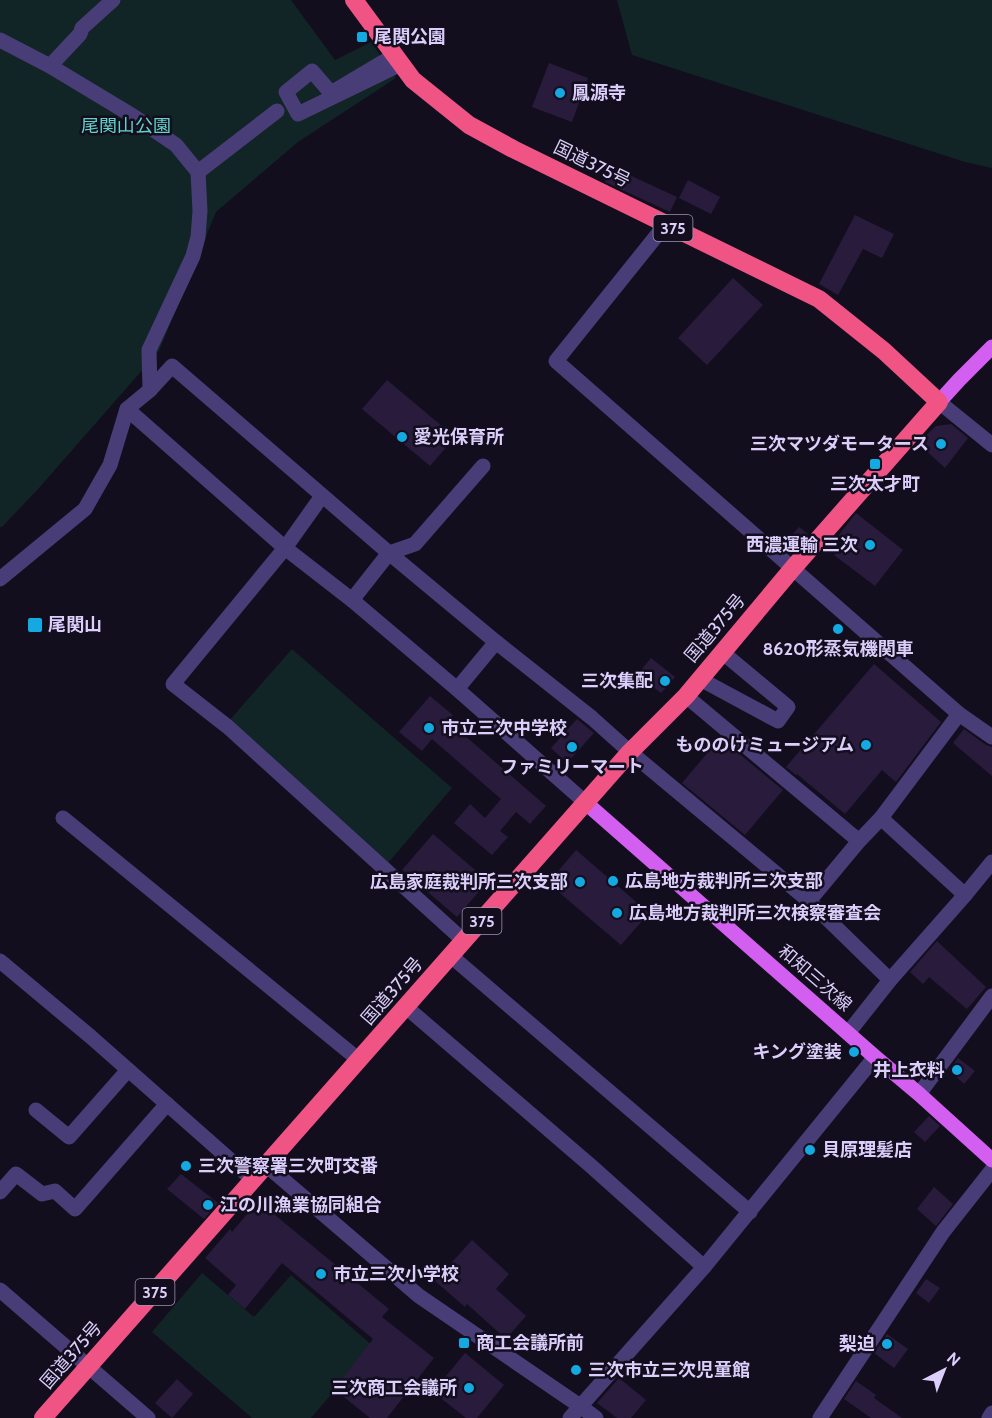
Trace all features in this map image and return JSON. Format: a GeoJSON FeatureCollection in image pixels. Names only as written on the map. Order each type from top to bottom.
{"type":"FeatureCollection","features":[{"type":"Feature","properties":{"kind":"highway","name":"国道375号"},"geometry":{"type":"LineString","coordinates":[[44,1418],[630,752],[686,696],[793,568],[939,402],[884,351],[819,299],[513,149],[469,124],[413,80],[354,0]]}},
{"type":"Feature","properties":{"kind":"main road"},"geometry":{"type":"LineString","coordinates":[[939,402],[992,347]]}},
{"type":"Feature","properties":{"kind":"main road","name":"和知三次線"},"geometry":{"type":"LineString","coordinates":[[586,803],[992,1160]]}},
{"type":"Feature","properties":{"kind":"street"},"geometry":{"type":"LineString","coordinates":[[50,66],[80,34],[82,28],[113,0]]}},
{"type":"Feature","properties":{"kind":"street"},"geometry":{"type":"LineString","coordinates":[[0,40],[50,66],[133,116],[176,145],[198,172],[201,211],[198,237],[193,256],[149,350],[150,390]]}},
{"type":"Feature","properties":{"kind":"street"},"geometry":{"type":"LineString","coordinates":[[398,60],[298,114],[286,92],[312,71],[331,93],[398,60]]}},
{"type":"Feature","properties":{"kind":"street"},"geometry":{"type":"LineString","coordinates":[[198,172],[277,111]]}},
{"type":"Feature","properties":{"kind":"street"},"geometry":{"type":"LineString","coordinates":[[666,224],[556,361],[959,714],[992,737]]}},
{"type":"Feature","properties":{"kind":"street"},"geometry":{"type":"LineString","coordinates":[[0,579],[85,509],[110,465],[127,409],[150,390],[172,366],[389,553],[592,718],[809,902],[890,980]]}},
{"type":"Feature","properties":{"kind":"street"},"geometry":{"type":"LineString","coordinates":[[939,402],[992,445]]}},
{"type":"Feature","properties":{"kind":"street"},"geometry":{"type":"LineString","coordinates":[[127,409],[285,548],[352,600],[586,803]]}},
{"type":"Feature","properties":{"kind":"street"},"geometry":{"type":"LineString","coordinates":[[352,600],[389,553],[415,544],[483,466]]}},
{"type":"Feature","properties":{"kind":"street"},"geometry":{"type":"LineString","coordinates":[[322,496],[285,548],[173,684],[228,727],[464,941]]}},
{"type":"Feature","properties":{"kind":"street"},"geometry":{"type":"LineString","coordinates":[[457,689],[496,642]]}},
{"type":"Feature","properties":{"kind":"street"},"geometry":{"type":"LineString","coordinates":[[700,679],[778,721],[788,707],[722,652]]}},
{"type":"Feature","properties":{"kind":"street"},"geometry":{"type":"LineString","coordinates":[[686,696],[859,841]]}},
{"type":"Feature","properties":{"kind":"street"},"geometry":{"type":"LineString","coordinates":[[809,902],[881,818],[959,714]]}},
{"type":"Feature","properties":{"kind":"street"},"geometry":{"type":"LineString","coordinates":[[63,818],[359,1060]]}},
{"type":"Feature","properties":{"kind":"street"},"geometry":{"type":"LineString","coordinates":[[881,818],[965,895]]}},
{"type":"Feature","properties":{"kind":"street"},"geometry":{"type":"LineString","coordinates":[[848,1033],[890,980],[992,862]]}},
{"type":"Feature","properties":{"kind":"street"},"geometry":{"type":"LineString","coordinates":[[451,956],[750,1212]]}},
{"type":"Feature","properties":{"kind":"street"},"geometry":{"type":"LineString","coordinates":[[0,961],[253,1180]]}},
{"type":"Feature","properties":{"kind":"street"},"geometry":{"type":"LineString","coordinates":[[919,1094],[992,996]]}},
{"type":"Feature","properties":{"kind":"street"},"geometry":{"type":"LineString","coordinates":[[406,1006],[591,1166],[704,1268]]}},
{"type":"Feature","properties":{"kind":"street"},"geometry":{"type":"LineString","coordinates":[[570,1418],[704,1268],[875,1057]]}},
{"type":"Feature","properties":{"kind":"street"},"geometry":{"type":"LineString","coordinates":[[36,1110],[69,1137],[128,1070]]}},
{"type":"Feature","properties":{"kind":"street"},"geometry":{"type":"LineString","coordinates":[[0,1192],[16,1174],[42,1194],[55,1191],[75,1209],[167,1104]]}},
{"type":"Feature","properties":{"kind":"street"},"geometry":{"type":"LineString","coordinates":[[266,1165],[419,1296],[596,1418]]}},
{"type":"Feature","properties":{"kind":"street"},"geometry":{"type":"LineString","coordinates":[[820,1418],[943,1232],[992,1170]]}},
{"type":"Feature","properties":{"kind":"street"},"geometry":{"type":"LineString","coordinates":[[0,1290],[148,1418]]}},
{"type":"Feature","properties":{"kind":"street"},"geometry":{"type":"LineString","coordinates":[[988,1418],[992,1413]]}},
{"type":"Feature","properties":{"kind":"green space","name":"尾関山公園"},"geometry":{"type":"Polygon","coordinates":[[[0,0],[291,0],[335,60],[371,42],[396,78],[298,142],[216,212],[159,351],[2,527],[0,527],[0,0]]]}},
{"type":"Feature","properties":{"kind":"green space"},"geometry":{"type":"Polygon","coordinates":[[[617,0],[992,0],[992,168],[965,162],[632,55],[617,0]]]}},
{"type":"Feature","properties":{"kind":"green space"},"geometry":{"type":"Polygon","coordinates":[[[292,649],[452,788],[388,863],[227,723],[292,649]]]}},
{"type":"Feature","properties":{"kind":"green space"},"geometry":{"type":"Polygon","coordinates":[[[202,1273],[254,1317],[291,1275],[373,1346],[311,1418],[252,1418],[152,1332],[202,1273]]]}},
{"type":"Feature","properties":{"kind":"building","name":"鳳源寺"},"geometry":{"type":"Polygon","coordinates":[[[549,63],[588,78],[572,122],[532,107],[549,63]]]}},
{"type":"Feature","properties":{"kind":"building"},"geometry":{"type":"Polygon","coordinates":[[[612,167],[677,197],[670,212],[605,182],[612,167]]]}},
{"type":"Feature","properties":{"kind":"building"},"geometry":{"type":"Polygon","coordinates":[[[688,180],[720,197],[711,214],[679,198],[688,180]]]}},
{"type":"Feature","properties":{"kind":"building"},"geometry":{"type":"Polygon","coordinates":[[[855,215],[894,234],[882,258],[863,249],[838,295],[819,284],[855,215]]]}},
{"type":"Feature","properties":{"kind":"building"},"geometry":{"type":"Polygon","coordinates":[[[733,278],[763,305],[707,365],[678,338],[733,278]]]}},
{"type":"Feature","properties":{"kind":"building"},"geometry":{"type":"Polygon","coordinates":[[[387,380],[455,437],[430,466],[362,409],[387,380]]]}},
{"type":"Feature","properties":{"kind":"building"},"geometry":{"type":"Polygon","coordinates":[[[951,424],[968,438],[945,468],[918,443],[936,426],[951,424]]]}},
{"type":"Feature","properties":{"kind":"building","name":"西濃運輸 三次"},"geometry":{"type":"Polygon","coordinates":[[[856,513],[903,550],[875,586],[834,555],[845,541],[838,536],[856,513]]]}},
{"type":"Feature","properties":{"kind":"building"},"geometry":{"type":"Polygon","coordinates":[[[799,527],[808,534],[791,554],[782,546],[799,527]]]}},
{"type":"Feature","properties":{"kind":"building"},"geometry":{"type":"Polygon","coordinates":[[[651,658],[675,677],[661,693],[637,675],[651,658]]]}},
{"type":"Feature","properties":{"kind":"building","name":"もののけミュージアム"},"geometry":{"type":"Polygon","coordinates":[[[874,664],[941,722],[896,782],[882,770],[845,814],[786,767],[874,664]]]}},
{"type":"Feature","properties":{"kind":"building"},"geometry":{"type":"Polygon","coordinates":[[[430,696],[453,715],[448,721],[546,806],[530,824],[516,812],[500,831],[508,837],[492,855],[454,823],[470,804],[485,818],[501,799],[432,739],[422,751],[399,732],[430,696]]]}},
{"type":"Feature","properties":{"kind":"building"},"geometry":{"type":"Polygon","coordinates":[[[577,719],[594,733],[567,763],[551,748],[577,719]]]}},
{"type":"Feature","properties":{"kind":"building"},"geometry":{"type":"Polygon","coordinates":[[[964,729],[992,747],[992,776],[953,743],[964,729]]]}},
{"type":"Feature","properties":{"kind":"building"},"geometry":{"type":"Polygon","coordinates":[[[720,738],[783,790],[745,835],[682,783],[720,738]]]}},
{"type":"Feature","properties":{"kind":"building"},"geometry":{"type":"Polygon","coordinates":[[[433,834],[488,881],[457,917],[402,870],[433,834]]]}},
{"type":"Feature","properties":{"kind":"building"},"geometry":{"type":"Polygon","coordinates":[[[576,850],[649,913],[621,945],[548,883],[576,850]]]}},
{"type":"Feature","properties":{"kind":"building"},"geometry":{"type":"Polygon","coordinates":[[[937,941],[986,987],[967,1009],[929,977],[923,984],[910,972],[937,941]]]}},
{"type":"Feature","properties":{"kind":"building"},"geometry":{"type":"Polygon","coordinates":[[[958,1058],[975,1071],[964,1084],[949,1070],[958,1058]]]}},
{"type":"Feature","properties":{"kind":"building"},"geometry":{"type":"Polygon","coordinates":[[[929,1116],[940,1126],[925,1142],[914,1132],[929,1116]]]}},
{"type":"Feature","properties":{"kind":"building"},"geometry":{"type":"Polygon","coordinates":[[[181,1174],[218,1203],[204,1219],[167,1189],[181,1174]]]}},
{"type":"Feature","properties":{"kind":"building"},"geometry":{"type":"Polygon","coordinates":[[[934,1187],[953,1204],[936,1226],[917,1209],[934,1187]]]}},
{"type":"Feature","properties":{"kind":"building"},"geometry":{"type":"Polygon","coordinates":[[[258,1201],[389,1309],[382,1317],[434,1358],[387,1418],[370,1418],[334,1389],[373,1339],[282,1263],[245,1309],[228,1295],[236,1285],[205,1258],[230,1229],[232,1232],[258,1201]]]}},
{"type":"Feature","properties":{"kind":"building"},"geometry":{"type":"Polygon","coordinates":[[[472,1240],[509,1274],[496,1289],[526,1316],[506,1339],[467,1304],[465,1307],[435,1281],[472,1240]]]}},
{"type":"Feature","properties":{"kind":"building"},"geometry":{"type":"Polygon","coordinates":[[[926,1279],[940,1288],[929,1303],[916,1293],[926,1279]]]}},
{"type":"Feature","properties":{"kind":"building"},"geometry":{"type":"Polygon","coordinates":[[[887,1334],[908,1349],[894,1368],[874,1353],[887,1334]]]}},
{"type":"Feature","properties":{"kind":"building","name":"三次商工会議所"},"geometry":{"type":"Polygon","coordinates":[[[465,1353],[504,1385],[477,1418],[466,1418],[433,1392],[465,1353]]]}},
{"type":"Feature","properties":{"kind":"building"},"geometry":{"type":"Polygon","coordinates":[[[619,1378],[646,1400],[631,1418],[617,1418],[597,1403],[619,1378]]]}},
{"type":"Feature","properties":{"kind":"building"},"geometry":{"type":"Polygon","coordinates":[[[177,1379],[193,1394],[172,1418],[155,1403],[177,1379]]]}},
{"type":"Feature","properties":{"kind":"building"},"geometry":{"type":"Polygon","coordinates":[[[856,1381],[876,1395],[874,1398],[902,1418],[871,1418],[844,1399],[856,1381]]]}},
{"type":"Feature","properties":{"kind":"place","name":"尾関公園"},"geometry":{"type":"Point","coordinates":[362,37]}},
{"type":"Feature","properties":{"kind":"place","name":"鳳源寺"},"geometry":{"type":"Point","coordinates":[560,93]}},
{"type":"Feature","properties":{"kind":"place","name":"愛光保育所"},"geometry":{"type":"Point","coordinates":[402,437]}},
{"type":"Feature","properties":{"kind":"place","name":"三次マツダモータース"},"geometry":{"type":"Point","coordinates":[941,444]}},
{"type":"Feature","properties":{"kind":"place","name":"三次太才町"},"geometry":{"type":"Point","coordinates":[875,464]}},
{"type":"Feature","properties":{"kind":"place","name":"西濃運輸 三次"},"geometry":{"type":"Point","coordinates":[870,545]}},
{"type":"Feature","properties":{"kind":"place","name":"尾関山"},"geometry":{"type":"Point","coordinates":[35,625]}},
{"type":"Feature","properties":{"kind":"place","name":"8620形蒸気機関車"},"geometry":{"type":"Point","coordinates":[838,629]}},
{"type":"Feature","properties":{"kind":"place","name":"三次集配"},"geometry":{"type":"Point","coordinates":[665,681]}},
{"type":"Feature","properties":{"kind":"place","name":"市立三次中学校"},"geometry":{"type":"Point","coordinates":[429,728]}},
{"type":"Feature","properties":{"kind":"place","name":"もののけミュージアム"},"geometry":{"type":"Point","coordinates":[866,745]}},
{"type":"Feature","properties":{"kind":"place","name":"ファミリーマート"},"geometry":{"type":"Point","coordinates":[572,747]}},
{"type":"Feature","properties":{"kind":"place","name":"広島地方裁判所三次支部"},"geometry":{"type":"Point","coordinates":[613,881]}},
{"type":"Feature","properties":{"kind":"place","name":"広島家庭裁判所三次支部"},"geometry":{"type":"Point","coordinates":[580,882]}},
{"type":"Feature","properties":{"kind":"place","name":"広島地方裁判所三次検察審査会"},"geometry":{"type":"Point","coordinates":[617,913]}},
{"type":"Feature","properties":{"kind":"place","name":"キング塗装"},"geometry":{"type":"Point","coordinates":[854,1052]}},
{"type":"Feature","properties":{"kind":"place","name":"井上衣料"},"geometry":{"type":"Point","coordinates":[957,1070]}},
{"type":"Feature","properties":{"kind":"place","name":"貝原理髪店"},"geometry":{"type":"Point","coordinates":[810,1150]}},
{"type":"Feature","properties":{"kind":"place","name":"三次警察署三次町交番"},"geometry":{"type":"Point","coordinates":[186,1166]}},
{"type":"Feature","properties":{"kind":"place","name":"江の川漁業協同組合"},"geometry":{"type":"Point","coordinates":[208,1205]}},
{"type":"Feature","properties":{"kind":"place","name":"市立三次小学校"},"geometry":{"type":"Point","coordinates":[321,1274]}},
{"type":"Feature","properties":{"kind":"place","name":"商工会議所前"},"geometry":{"type":"Point","coordinates":[464,1343]}},
{"type":"Feature","properties":{"kind":"place","name":"梨迫"},"geometry":{"type":"Point","coordinates":[887,1344]}},
{"type":"Feature","properties":{"kind":"place","name":"三次市立三次児童館"},"geometry":{"type":"Point","coordinates":[576,1370]}},
{"type":"Feature","properties":{"kind":"place","name":"三次商工会議所"},"geometry":{"type":"Point","coordinates":[469,1388]}}]}
